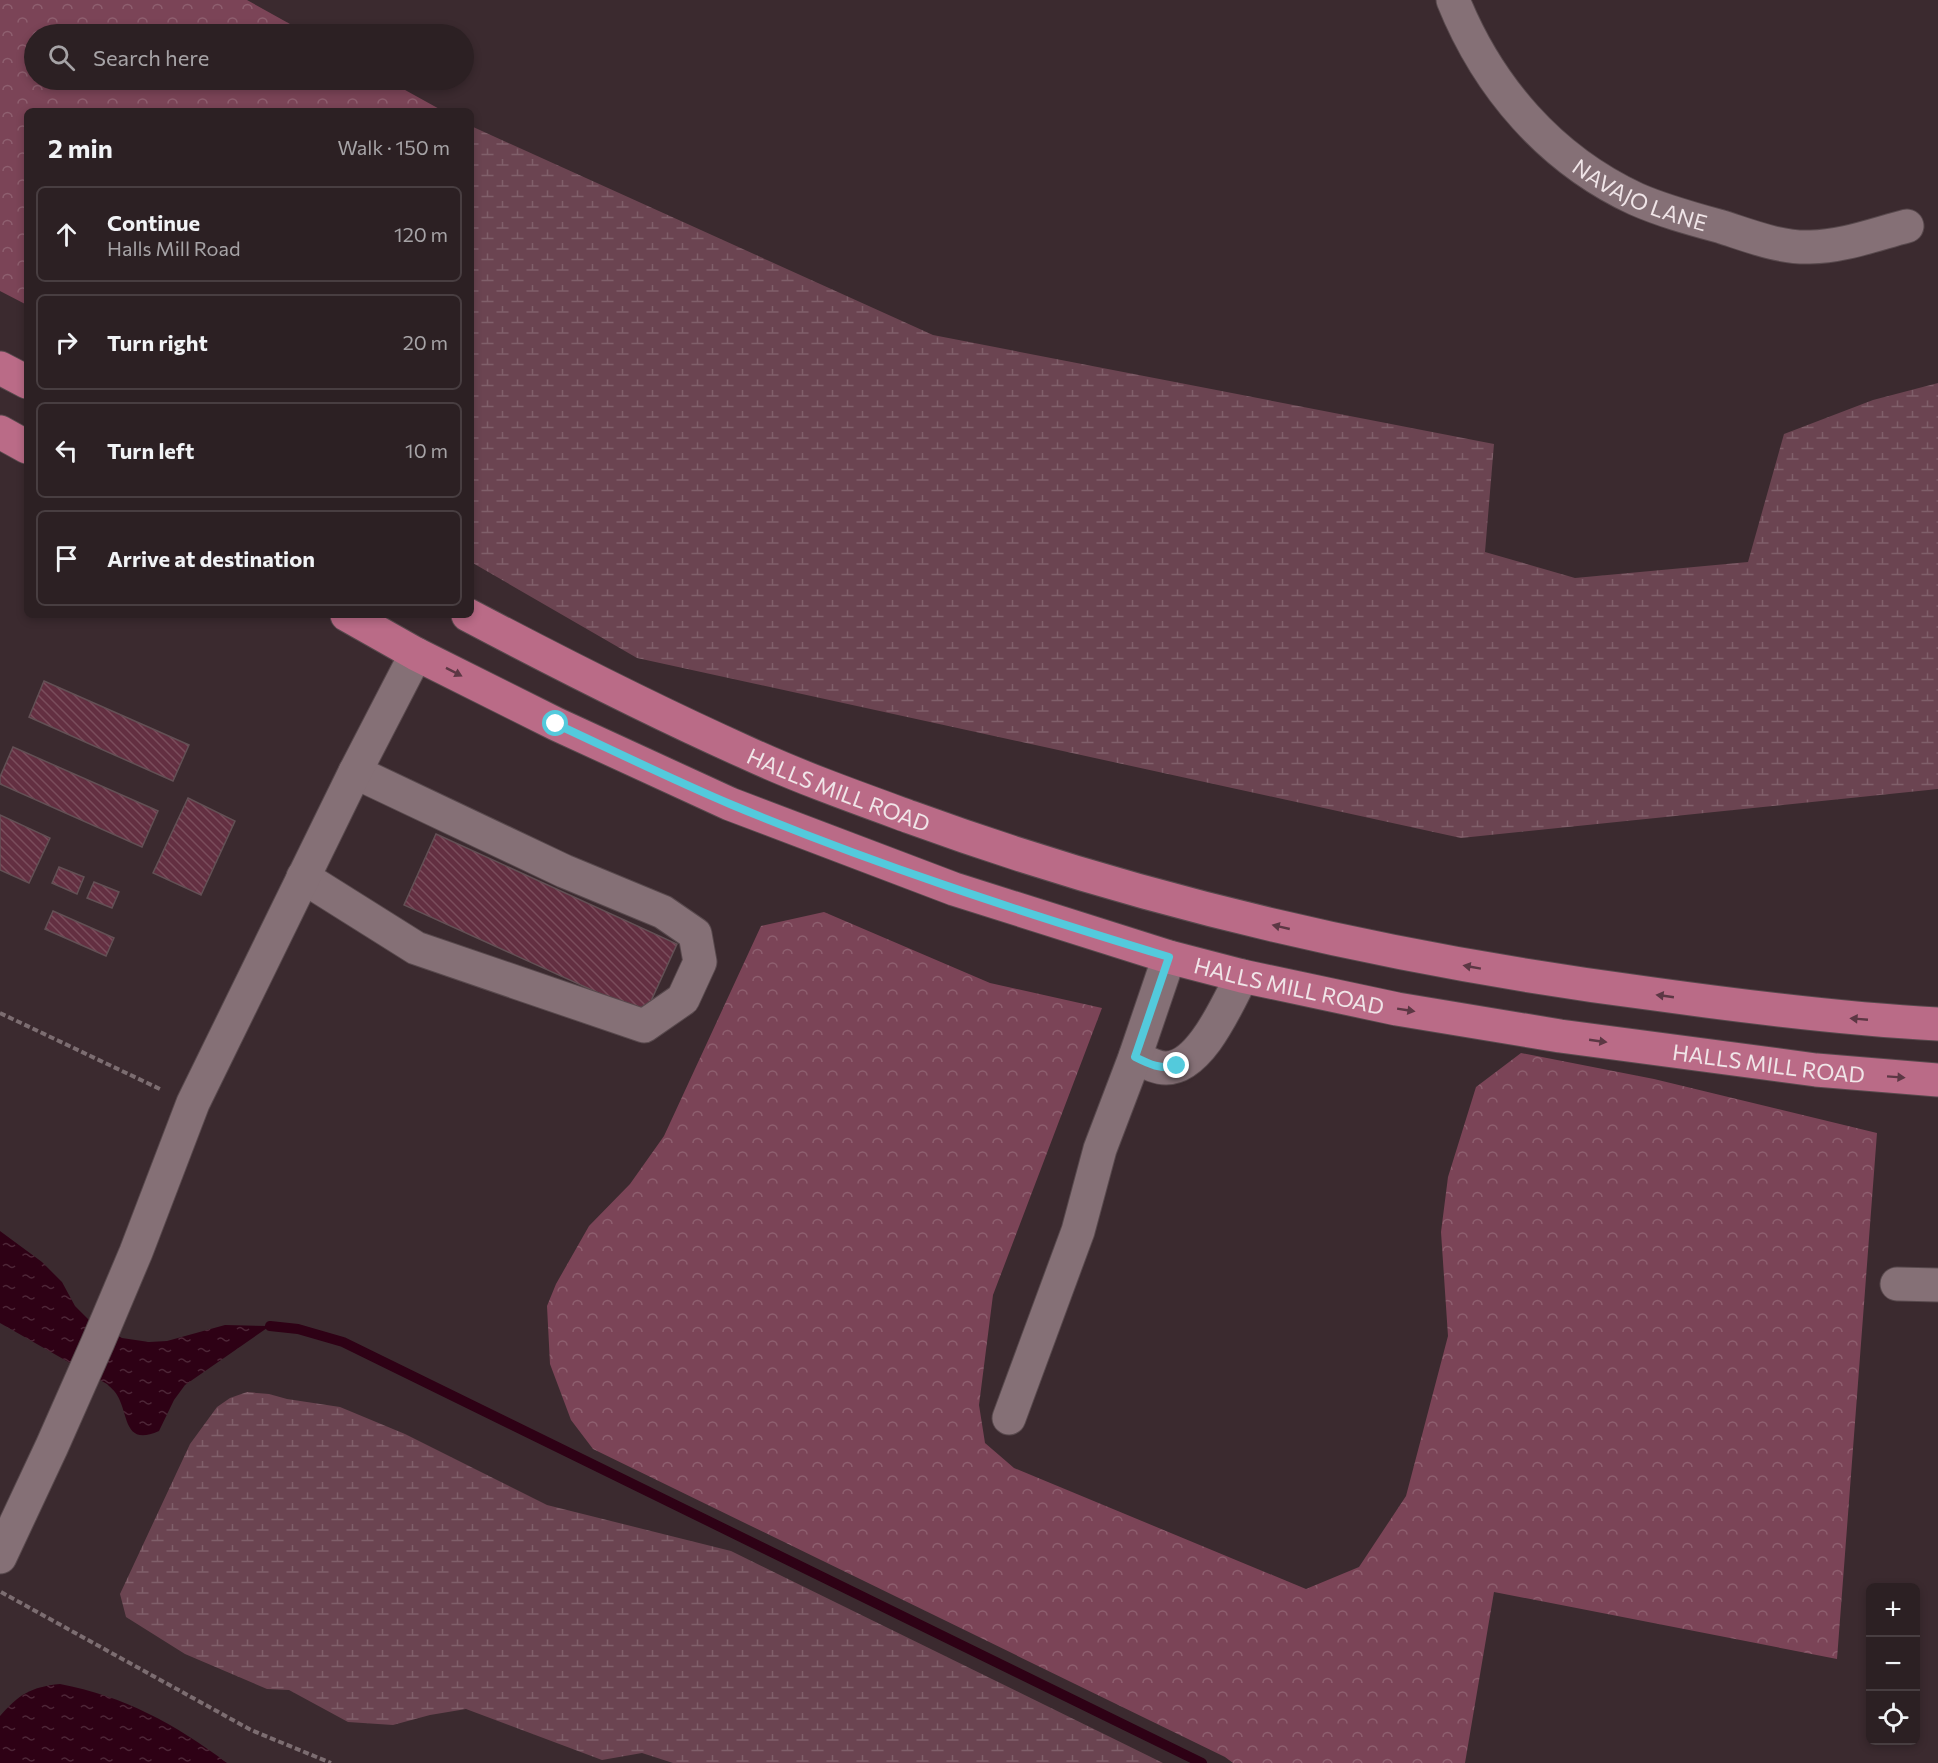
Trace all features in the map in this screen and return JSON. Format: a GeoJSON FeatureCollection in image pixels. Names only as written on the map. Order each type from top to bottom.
{"type":"FeatureCollection","features":[{"type":"Feature","properties":{"kind":"main road"},"geometry":{"type":"LineString","coordinates":[[0,368],[24,380]]}},
{"type":"Feature","properties":{"kind":"main road"},"geometry":{"type":"LineString","coordinates":[[0,432],[24,445]]}},
{"type":"Feature","properties":{"kind":"main road","name":"HALLS MILL ROAD"},"geometry":{"type":"LineString","coordinates":[[352,618],[416,654],[556,724],[730,804],[954,889],[1169,957],[1242,976],[1397,1009],[1560,1036],[1816,1070],[1938,1080]]}},
{"type":"Feature","properties":{"kind":"main road","name":"HALLS MILL ROAD"},"geometry":{"type":"LineString","coordinates":[[474,618],[581,674],[747,753],[854,797],[976,841],[1124,887],[1225,914],[1406,955],[1565,983],[1826,1016],[1938,1024]]}},
{"type":"Feature","properties":{"kind":"street","name":"NAVAJO LANE"},"geometry":{"type":"LineString","coordinates":[[1453,0],[1480,58],[1518,110],[1545,138],[1585,170],[1636,198],[1678,214],[1771,242],[1810,248],[1847,242],[1907,226]]}},
{"type":"Feature","properties":{"kind":"street"},"geometry":{"type":"LineString","coordinates":[[0,1557],[52,1446],[136,1252],[193,1103],[355,772],[416,654]]}},
{"type":"Feature","properties":{"kind":"street"},"geometry":{"type":"LineString","coordinates":[[303,877],[416,948],[644,1026],[683,999],[700,962],[695,934],[663,912],[564,870],[355,772]]}},
{"type":"Feature","properties":{"kind":"street"},"geometry":{"type":"LineString","coordinates":[[1009,1418],[1078,1231],[1100,1149],[1135,1057],[1169,957]]}},
{"type":"Feature","properties":{"kind":"street"},"geometry":{"type":"LineString","coordinates":[[1135,1057],[1166,1068],[1177,1066],[1198,1051],[1212,1031],[1242,976]]}},
{"type":"Feature","properties":{"kind":"street"},"geometry":{"type":"LineString","coordinates":[[1897,1284],[1938,1285]]}},
{"type":"Feature","properties":{"kind":"path"},"geometry":{"type":"LineString","coordinates":[[0,1013],[193,1103]]}},
{"type":"Feature","properties":{"kind":"path"},"geometry":{"type":"LineString","coordinates":[[0,1592],[251,1730],[332,1763]]}},
{"type":"Feature","properties":{"kind":"green space"},"geometry":{"type":"Polygon","coordinates":[[[0,0],[247,0],[290,24],[24,24],[24,90],[405,90],[438,108],[24,108],[24,303],[0,291],[0,0]]]}},
{"type":"Feature","properties":{"kind":"green space"},"geometry":{"type":"Polygon","coordinates":[[[474,127],[933,335],[1494,444],[1485,552],[1575,578],[1748,562],[1784,434],[1873,400],[1938,383],[1938,789],[1461,838],[637,658],[474,564],[474,127]]]}},
{"type":"Feature","properties":{"kind":"green space"},"geometry":{"type":"Polygon","coordinates":[[[824,912],[990,983],[1102,1008],[993,1295],[979,1405],[985,1443],[1014,1468],[1306,1589],[1359,1567],[1406,1496],[1448,1336],[1441,1232],[1448,1177],[1476,1087],[1521,1053],[1654,1079],[1877,1133],[1837,1659],[1494,1592],[1465,1763],[1233,1763],[1225,1757],[593,1449],[571,1420],[550,1364],[547,1306],[556,1284],[589,1226],[630,1184],[664,1136],[761,926],[824,912]]]}},
{"type":"Feature","properties":{"kind":"green space"},"geometry":{"type":"Polygon","coordinates":[[[247,1392],[340,1407],[405,1434],[547,1505],[731,1551],[1163,1763],[673,1763],[642,1753],[602,1760],[466,1709],[430,1715],[393,1725],[348,1722],[289,1690],[267,1689],[185,1654],[126,1617],[120,1594],[190,1444],[217,1407],[230,1398],[247,1392]]]}},
{"type":"Feature","properties":{"kind":"water"},"geometry":{"type":"Polygon","coordinates":[[[0,1231],[42,1262],[62,1282],[75,1306],[88,1319],[122,1338],[149,1342],[167,1341],[225,1325],[270,1326],[185,1385],[174,1400],[159,1431],[139,1435],[129,1426],[117,1395],[107,1384],[0,1323],[0,1231]]]}},
{"type":"Feature","properties":{"kind":"water"},"geometry":{"type":"Polygon","coordinates":[[[60,1684],[106,1696],[148,1713],[188,1736],[227,1763],[0,1763],[0,1716],[13,1702],[26,1693],[41,1687],[60,1684]]]}},
{"type":"Feature","properties":{"kind":"building"},"geometry":{"type":"Polygon","coordinates":[[[44,681],[189,745],[173,781],[29,717],[44,681]]]}},
{"type":"Feature","properties":{"kind":"building"},"geometry":{"type":"Polygon","coordinates":[[[13,747],[158,811],[142,847],[0,784],[0,777],[13,747]]]}},
{"type":"Feature","properties":{"kind":"building"},"geometry":{"type":"Polygon","coordinates":[[[188,798],[235,821],[201,895],[153,873],[188,798]]]}},
{"type":"Feature","properties":{"kind":"building"},"geometry":{"type":"Polygon","coordinates":[[[0,815],[50,838],[29,883],[0,870],[0,815]]]}},
{"type":"Feature","properties":{"kind":"building"},"geometry":{"type":"Polygon","coordinates":[[[436,834],[677,944],[645,1014],[404,905],[436,834]]]}},
{"type":"Feature","properties":{"kind":"building"},"geometry":{"type":"Polygon","coordinates":[[[59,867],[84,877],[77,894],[52,883],[59,867]]]}},
{"type":"Feature","properties":{"kind":"building"},"geometry":{"type":"Polygon","coordinates":[[[94,882],[119,892],[112,908],[87,898],[94,882]]]}},
{"type":"Feature","properties":{"kind":"building"},"geometry":{"type":"Polygon","coordinates":[[[53,911],[114,938],[106,956],[45,929],[53,911]]]}},
{"type":"Feature","properties":{"kind":"waterway"},"geometry":{"type":"LineString","coordinates":[[270,1326],[298,1329],[343,1342],[1202,1763]]}},
{"type":"Feature","properties":{"kind":"route"},"geometry":{"type":"LineString","coordinates":[[556,724],[730,804],[838,846],[954,889],[1169,957],[1135,1057],[1166,1068],[1177,1066]]}}]}
